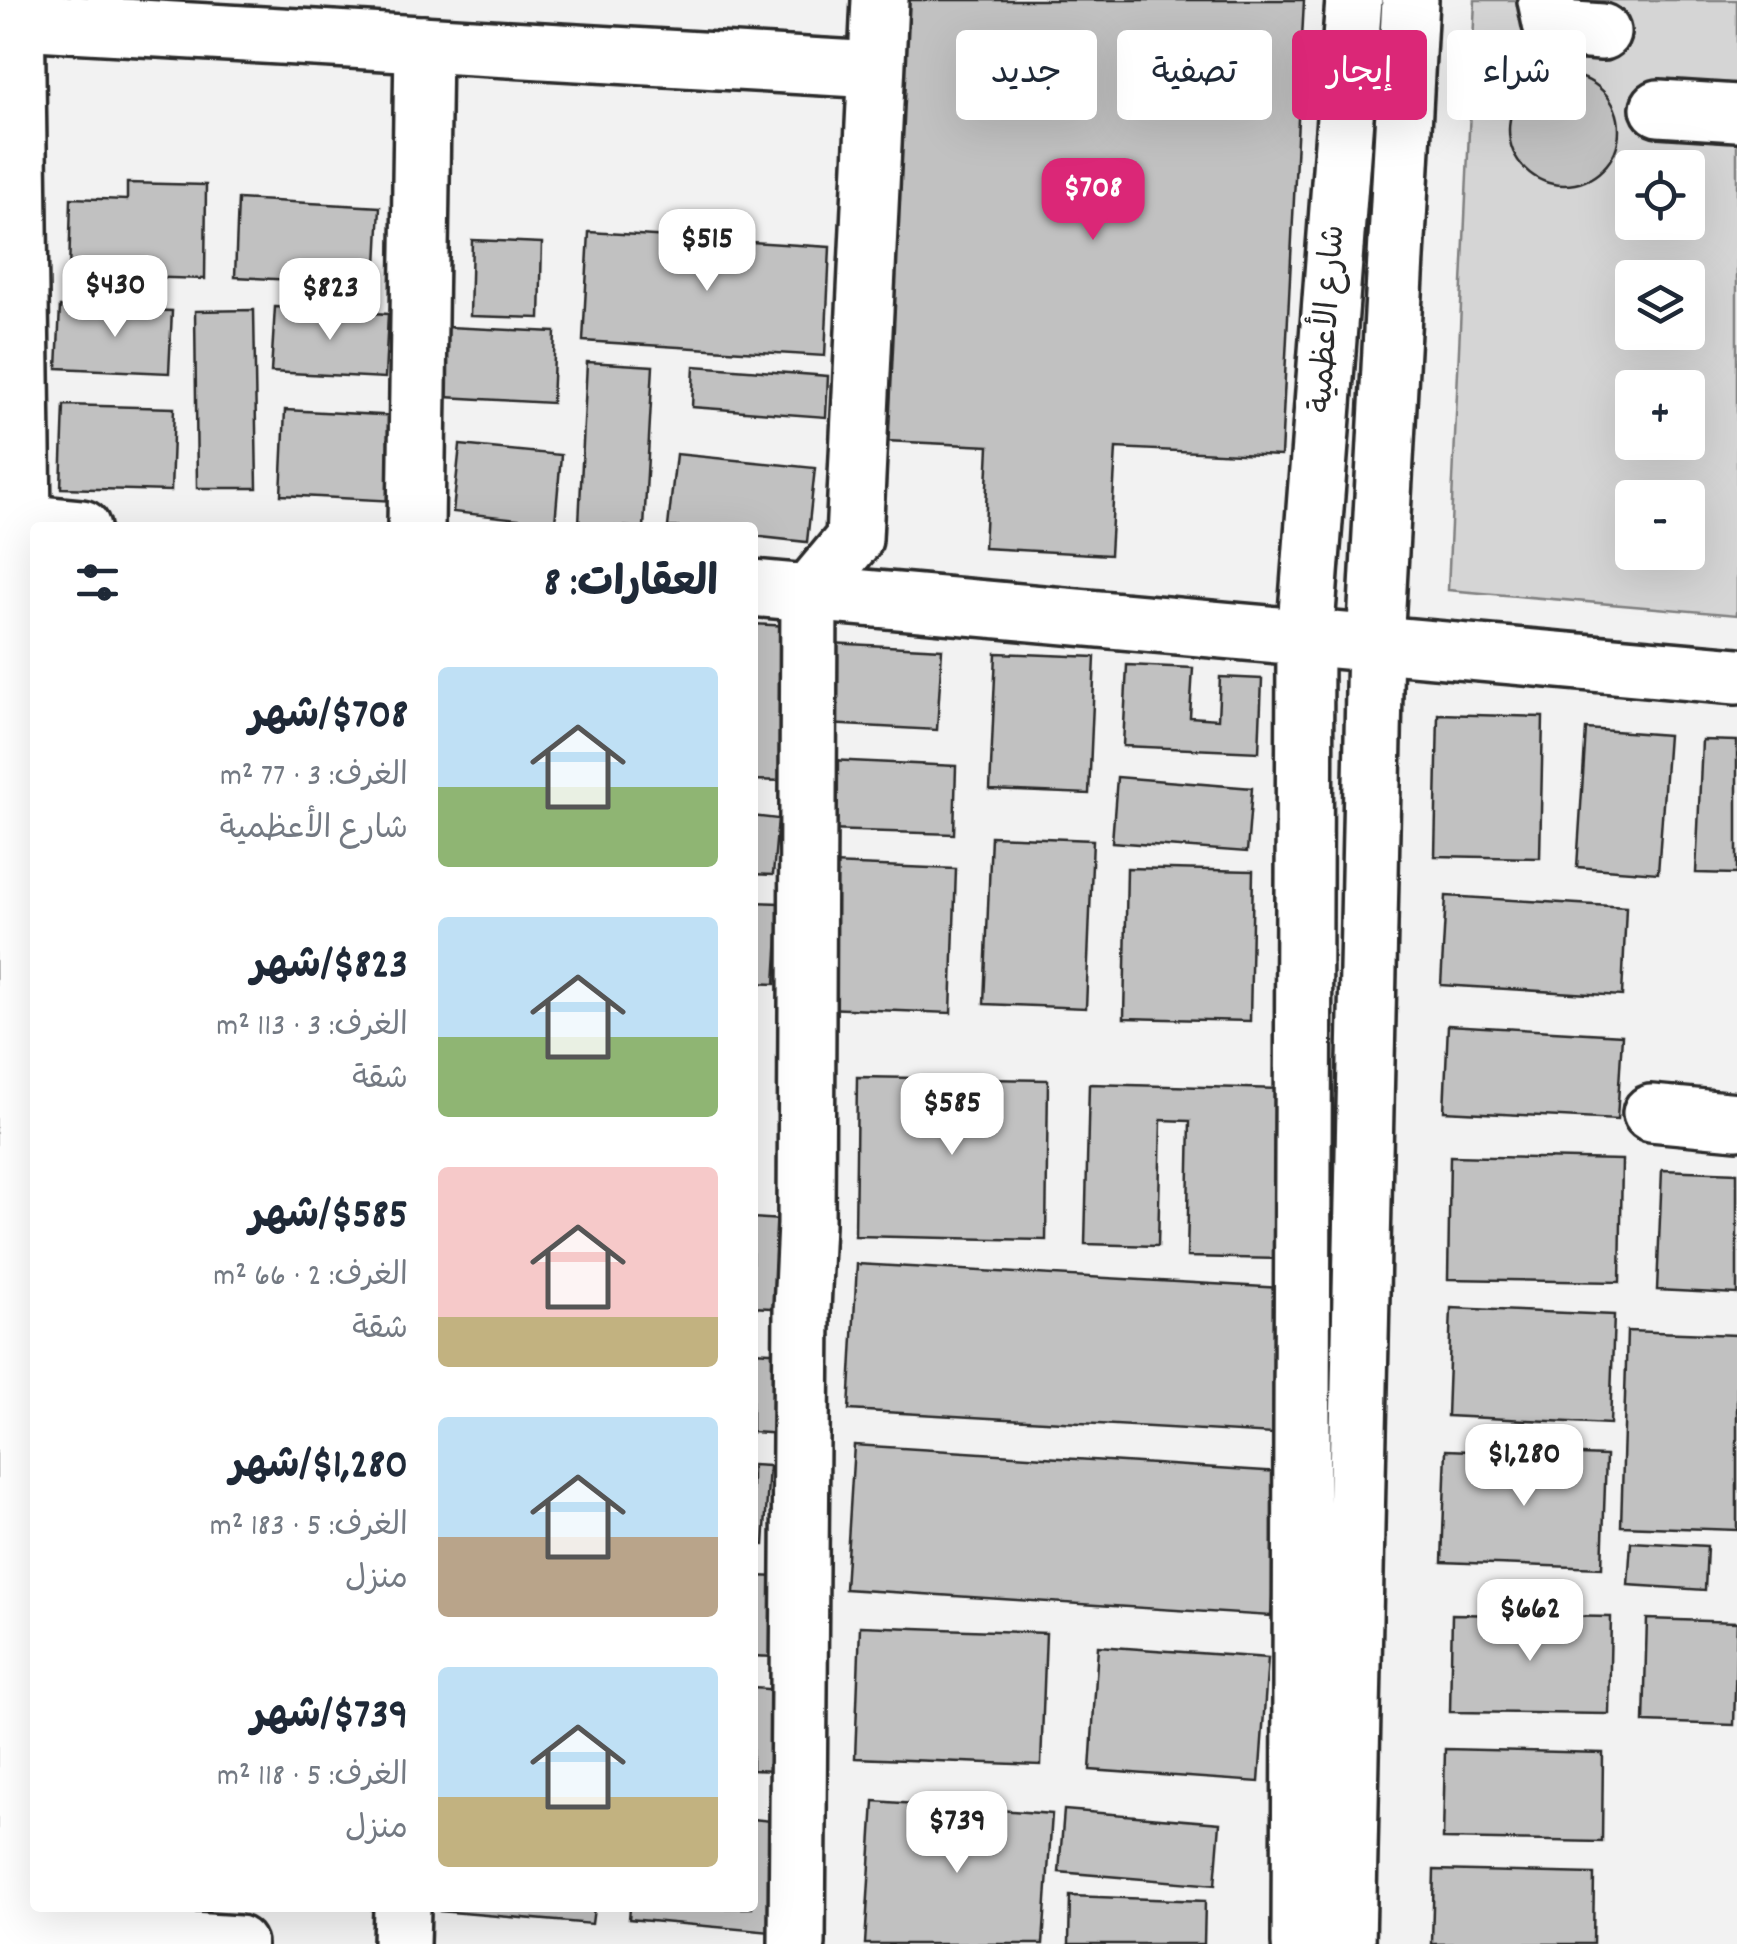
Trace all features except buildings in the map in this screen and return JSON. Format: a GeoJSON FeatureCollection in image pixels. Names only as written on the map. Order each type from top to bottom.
{"type":"FeatureCollection","features":[{"type":"Feature","properties":{"kind":"street"},"geometry":{"type":"LineString","coordinates":[[796,1944],[809,593],[854,539],[880,0]]}},
{"type":"Feature","properties":{"kind":"street","name":"شارع الأعظمية"},"geometry":{"type":"LineString","coordinates":[[1300,1944],[1305,638],[1354,0]]}},
{"type":"Feature","properties":{"kind":"street"},"geometry":{"type":"LineString","coordinates":[[1348,1944],[1376,644],[1410,0]]}},
{"type":"Feature","properties":{"kind":"street"},"geometry":{"type":"LineString","coordinates":[[1546,0],[1552,24],[1560,29],[1602,32]]}},
{"type":"Feature","properties":{"kind":"street"},"geometry":{"type":"LineString","coordinates":[[238,1944],[17,1935],[11,14],[423,44],[876,70]]}},
{"type":"Feature","properties":{"kind":"street"},"geometry":{"type":"LineString","coordinates":[[416,522],[423,44]]}},
{"type":"Feature","properties":{"kind":"street"},"geometry":{"type":"LineString","coordinates":[[1659,108],[1737,113]]}},
{"type":"Feature","properties":{"kind":"street"},"geometry":{"type":"LineString","coordinates":[[758,589],[1737,676]]}},
{"type":"Feature","properties":{"kind":"street"},"geometry":{"type":"LineString","coordinates":[[1651,1113],[1737,1122]]}},
{"type":"Feature","properties":{"kind":"street"},"geometry":{"type":"LineString","coordinates":[[401,1944],[402,1912]]}},
{"type":"Feature","properties":{"kind":"shaded area"},"geometry":{"type":"Polygon","coordinates":[[[1475,0],[1737,0],[1737,615],[1448,590],[1470,120],[1586,120],[1586,30],[1474,30],[1475,0]]]}}]}
